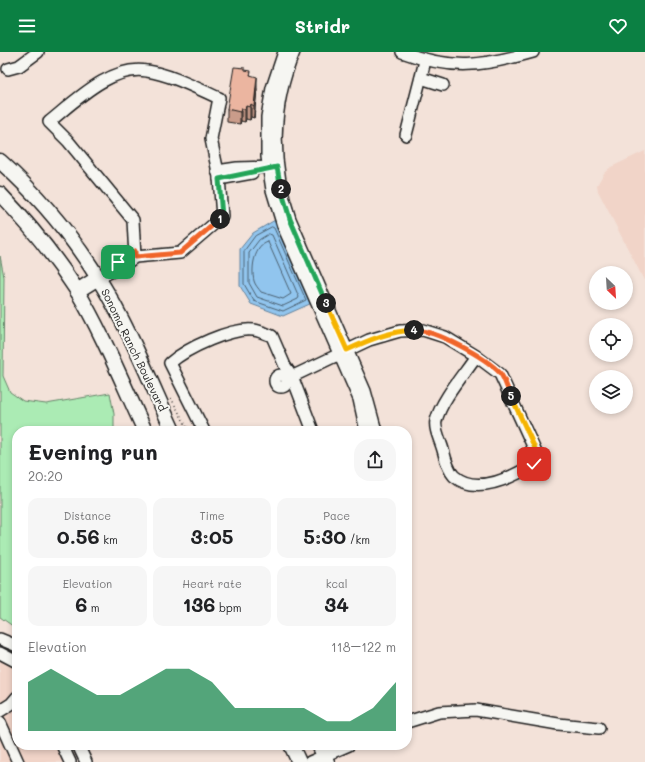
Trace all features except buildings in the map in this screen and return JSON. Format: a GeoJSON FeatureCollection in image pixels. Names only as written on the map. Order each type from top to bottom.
{"type":"FeatureCollection","features":[{"type":"Feature","properties":{"kind":"main road","name":"Sonoma Ranch Boulevard"},"geometry":{"type":"LineString","coordinates":[[0,161],[18,177],[53,216],[98,278],[117,312],[172,426]]}},
{"type":"Feature","properties":{"kind":"main road"},"geometry":{"type":"LineString","coordinates":[[0,194],[40,239],[77,291],[91,316],[143,426]]}},
{"type":"Feature","properties":{"kind":"main road"},"geometry":{"type":"LineString","coordinates":[[77,291],[98,278]]}},
{"type":"Feature","properties":{"kind":"main road"},"geometry":{"type":"LineString","coordinates":[[293,750],[299,762]]}},
{"type":"Feature","properties":{"kind":"street"},"geometry":{"type":"LineString","coordinates":[[8,69],[19,66],[38,52]]}},
{"type":"Feature","properties":{"kind":"street"},"geometry":{"type":"LineString","coordinates":[[284,52],[272,88],[267,117],[272,168],[281,189],[290,219],[343,353],[359,399],[365,426]]}},
{"type":"Feature","properties":{"kind":"street"},"geometry":{"type":"LineString","coordinates":[[272,168],[277,117],[284,80],[294,52]]}},
{"type":"Feature","properties":{"kind":"street"},"geometry":{"type":"LineString","coordinates":[[402,52],[425,61],[454,65],[495,63],[533,52]]}},
{"type":"Feature","properties":{"kind":"street"},"geometry":{"type":"LineString","coordinates":[[406,135],[425,61]]}},
{"type":"Feature","properties":{"kind":"street"},"geometry":{"type":"LineString","coordinates":[[98,278],[121,267],[135,254],[180,253],[222,217],[218,175],[211,139],[219,98],[169,77],[147,71],[132,70],[99,82],[49,122],[68,141],[133,220],[135,254]]}},
{"type":"Feature","properties":{"kind":"street"},"geometry":{"type":"LineString","coordinates":[[421,78],[443,85]]}},
{"type":"Feature","properties":{"kind":"street"},"geometry":{"type":"LineString","coordinates":[[218,175],[237,168],[272,168]]}},
{"type":"Feature","properties":{"kind":"street"},"geometry":{"type":"LineString","coordinates":[[202,426],[170,363],[181,353],[222,335],[253,330],[272,336],[311,426]]}},
{"type":"Feature","properties":{"kind":"street"},"geometry":{"type":"LineString","coordinates":[[290,378],[369,340],[400,331],[423,330],[445,337],[476,356],[500,374],[537,455],[534,464],[519,473],[485,484],[470,484],[454,475],[446,460],[436,423],[440,411],[476,356]]}},
{"type":"Feature","properties":{"kind":"street"},"geometry":{"type":"LineString","coordinates":[[343,353],[369,402],[375,426]]}},
{"type":"Feature","properties":{"kind":"street"},"geometry":{"type":"LineString","coordinates":[[0,639],[12,644]]}},
{"type":"Feature","properties":{"kind":"street"},"geometry":{"type":"LineString","coordinates":[[0,653],[12,659]]}},
{"type":"Feature","properties":{"kind":"street"},"geometry":{"type":"LineString","coordinates":[[2,707],[12,700]]}},
{"type":"Feature","properties":{"kind":"street"},"geometry":{"type":"LineString","coordinates":[[412,720],[439,712],[476,710],[558,724],[599,728]]}},
{"type":"Feature","properties":{"kind":"street"},"geometry":{"type":"LineString","coordinates":[[0,722],[12,749]]}},
{"type":"Feature","properties":{"kind":"street"},"geometry":{"type":"LineString","coordinates":[[13,750],[18,762]]}},
{"type":"Feature","properties":{"kind":"street"},"geometry":{"type":"LineString","coordinates":[[64,750],[70,762]]}},
{"type":"Feature","properties":{"kind":"street"},"geometry":{"type":"LineString","coordinates":[[80,750],[86,762]]}},
{"type":"Feature","properties":{"kind":"street"},"geometry":{"type":"LineString","coordinates":[[310,762],[335,750]]}},
{"type":"Feature","properties":{"kind":"shaded area"},"geometry":{"type":"Polygon","coordinates":[[[645,151],[645,282],[598,191],[597,185],[604,173],[611,167],[645,151]]]}},
{"type":"Feature","properties":{"kind":"shaded area"},"geometry":{"type":"Polygon","coordinates":[[[0,659],[12,667],[12,750],[59,750],[65,762],[0,762],[0,659]]]}},
{"type":"Feature","properties":{"kind":"green space"},"geometry":{"type":"Polygon","coordinates":[[[0,256],[4,277],[3,376],[10,392],[23,401],[46,404],[110,393],[114,414],[114,426],[12,426],[12,625],[0,617],[0,256]]]}},
{"type":"Feature","properties":{"kind":"water"},"geometry":{"type":"Polygon","coordinates":[[[275,220],[312,303],[283,316],[251,304],[240,286],[240,249],[253,233],[275,220]]]}},
{"type":"Feature","properties":{"kind":"route"},"geometry":{"type":"LineString","coordinates":[[118,262],[135,251],[135,257],[180,253],[222,217],[219,179],[277,167],[281,189],[290,219],[347,350],[369,340],[400,331],[423,330],[445,337],[476,356],[500,374],[534,446],[537,455],[534,464]]}}]}
